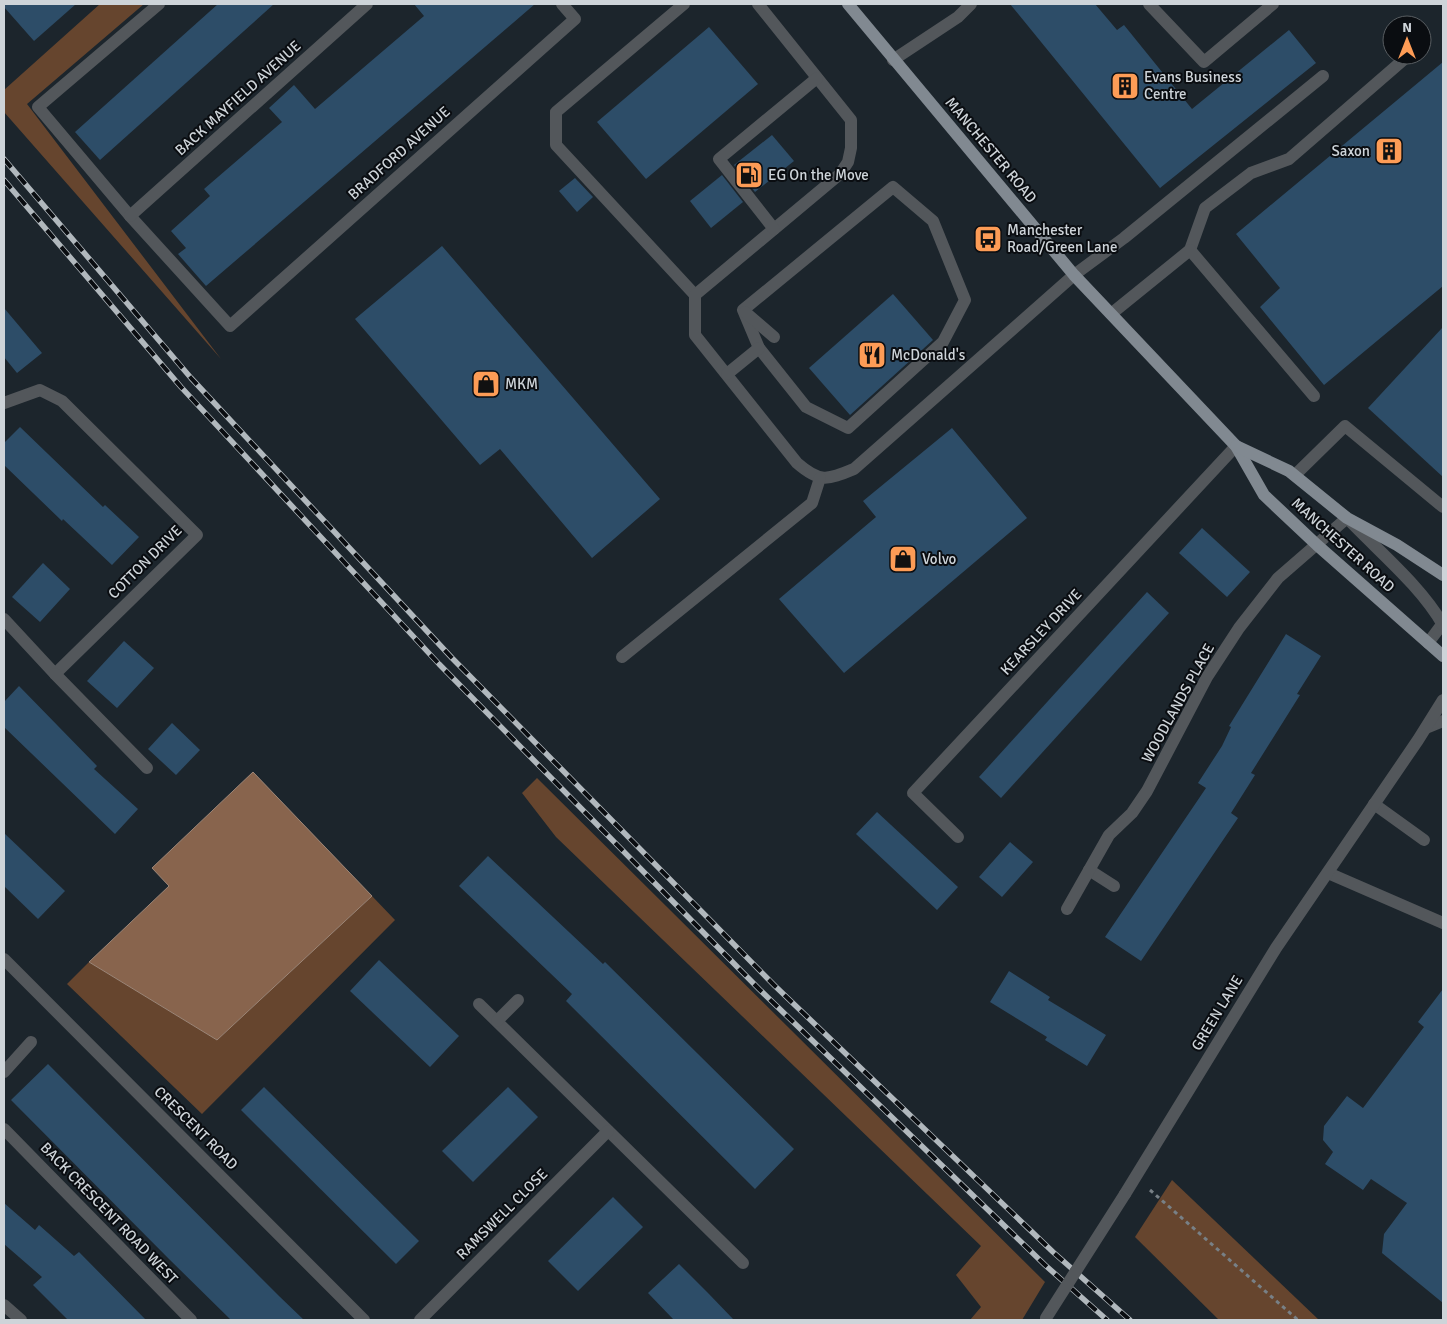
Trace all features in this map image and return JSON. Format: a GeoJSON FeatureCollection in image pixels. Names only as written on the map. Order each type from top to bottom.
{"type":"FeatureCollection","features":[{"type":"Feature","properties":{"kind":"main road","name":"MANCHESTER ROAD"},"geometry":{"type":"LineString","coordinates":[[848,4],[1074,275],[1236,446],[1264,495],[1317,545],[1443,656]]}},
{"type":"Feature","properties":{"kind":"main road","name":"MANCHESTER ROAD"},"geometry":{"type":"LineString","coordinates":[[1236,446],[1289,470],[1347,518],[1397,545],[1443,575]]}},
{"type":"Feature","properties":{"kind":"street"},"geometry":{"type":"LineString","coordinates":[[130,216],[38,107],[159,4]]}},
{"type":"Feature","properties":{"kind":"street","name":"BACK MAYFIELD AVENUE"},"geometry":{"type":"LineString","coordinates":[[130,216],[367,4]]}},
{"type":"Feature","properties":{"kind":"street","name":"BRADFORD AVENUE"},"geometry":{"type":"LineString","coordinates":[[130,216],[230,326],[576,19],[562,4]]}},
{"type":"Feature","properties":{"kind":"street"},"geometry":{"type":"LineString","coordinates":[[684,4],[556,112],[556,145],[695,295],[695,335],[797,463],[810,474],[820,478],[832,478],[854,469],[1074,275],[1124,238],[1323,76]]}},
{"type":"Feature","properties":{"kind":"street"},"geometry":{"type":"LineString","coordinates":[[695,295],[840,174],[848,162],[853,135],[851,120],[758,4]]}},
{"type":"Feature","properties":{"kind":"street"},"geometry":{"type":"LineString","coordinates":[[893,60],[958,17],[972,4]]}},
{"type":"Feature","properties":{"kind":"street"},"geometry":{"type":"LineString","coordinates":[[1149,4],[1204,62],[1273,4]]}},
{"type":"Feature","properties":{"kind":"street"},"geometry":{"type":"LineString","coordinates":[[1111,314],[1190,250],[1205,208],[1251,173],[1288,159],[1397,65]]}},
{"type":"Feature","properties":{"kind":"street"},"geometry":{"type":"LineString","coordinates":[[774,229],[719,159],[817,78]]}},
{"type":"Feature","properties":{"kind":"street"},"geometry":{"type":"LineString","coordinates":[[893,187],[933,221],[965,300],[943,342],[848,428],[806,407],[759,348],[743,310],[893,187]]}},
{"type":"Feature","properties":{"kind":"street"},"geometry":{"type":"LineString","coordinates":[[1190,250],[1314,396]]}},
{"type":"Feature","properties":{"kind":"street"},"geometry":{"type":"LineString","coordinates":[[743,310],[774,337]]}},
{"type":"Feature","properties":{"kind":"street"},"geometry":{"type":"LineString","coordinates":[[727,374],[759,348]]}},
{"type":"Feature","properties":{"kind":"street","name":"COTTON DRIVE"},"geometry":{"type":"LineString","coordinates":[[4,403],[40,390],[62,401],[196,535],[55,674]]}},
{"type":"Feature","properties":{"kind":"street"},"geometry":{"type":"LineString","coordinates":[[1295,475],[1345,426],[1443,507]]}},
{"type":"Feature","properties":{"kind":"street","name":"KEARSLEY DRIVE"},"geometry":{"type":"LineString","coordinates":[[958,837],[913,793],[1236,446]]}},
{"type":"Feature","properties":{"kind":"street"},"geometry":{"type":"LineString","coordinates":[[622,656],[812,503],[820,478]]}},
{"type":"Feature","properties":{"kind":"street"},"geometry":{"type":"LineString","coordinates":[[1347,518],[1389,562],[1402,572],[1443,624],[1428,643]]}},
{"type":"Feature","properties":{"kind":"street","name":"WOODLANDS PLACE"},"geometry":{"type":"LineString","coordinates":[[1067,909],[1109,835],[1132,813],[1147,791],[1207,677],[1239,628],[1278,578],[1347,518]]}},
{"type":"Feature","properties":{"kind":"street"},"geometry":{"type":"LineString","coordinates":[[4,619],[147,768]]}},
{"type":"Feature","properties":{"kind":"street","name":"GREEN LANE"},"geometry":{"type":"LineString","coordinates":[[1045,1319],[1135,1179],[1276,948],[1426,728],[1443,700]]}},
{"type":"Feature","properties":{"kind":"street"},"geometry":{"type":"LineString","coordinates":[[1426,728],[1443,722]]}},
{"type":"Feature","properties":{"kind":"street"},"geometry":{"type":"LineString","coordinates":[[1374,804],[1424,840]]}},
{"type":"Feature","properties":{"kind":"street"},"geometry":{"type":"LineString","coordinates":[[1089,870],[1114,886]]}},
{"type":"Feature","properties":{"kind":"street"},"geometry":{"type":"LineString","coordinates":[[1328,873],[1443,923]]}},
{"type":"Feature","properties":{"kind":"street","name":"CRESCENT ROAD"},"geometry":{"type":"LineString","coordinates":[[4,959],[364,1320]]}},
{"type":"Feature","properties":{"kind":"street"},"geometry":{"type":"LineString","coordinates":[[497,1021],[518,1000]]}},
{"type":"Feature","properties":{"kind":"street"},"geometry":{"type":"LineString","coordinates":[[479,1004],[742,1263]]}},
{"type":"Feature","properties":{"kind":"street"},"geometry":{"type":"LineString","coordinates":[[4,1072],[31,1042]]}},
{"type":"Feature","properties":{"kind":"street","name":"BACK CRESCENT ROAD WEST"},"geometry":{"type":"LineString","coordinates":[[4,1129],[191,1320]]}},
{"type":"Feature","properties":{"kind":"street","name":"RAMSWELL CLOSE"},"geometry":{"type":"LineString","coordinates":[[420,1320],[608,1131]]}},
{"type":"Feature","properties":{"kind":"street"},"geometry":{"type":"LineString","coordinates":[[4,1304],[21,1320]]}},
{"type":"Feature","properties":{"kind":"path"},"geometry":{"type":"LineString","coordinates":[[1135,1179],[1172,1207],[1298,1320]]}},
{"type":"Feature","properties":{"kind":"shaded area"},"geometry":{"type":"Polygon","coordinates":[[[100,4],[144,4],[27,104],[221,359],[4,112],[4,90],[100,4]]]}},
{"type":"Feature","properties":{"kind":"shaded area"},"geometry":{"type":"Polygon","coordinates":[[[253,772],[372,896],[217,1040],[89,962],[169,886],[152,868],[253,772]]]}},
{"type":"Feature","properties":{"kind":"shaded area"},"geometry":{"type":"Polygon","coordinates":[[[537,778],[1045,1282],[1022,1320],[970,1320],[981,1307],[956,1275],[981,1246],[556,837],[522,793],[537,778]]]}},
{"type":"Feature","properties":{"kind":"shaded area"},"geometry":{"type":"Polygon","coordinates":[[[372,896],[395,920],[202,1114],[67,984],[89,962],[217,1040],[372,896]]]}},
{"type":"Feature","properties":{"kind":"shaded area"},"geometry":{"type":"Polygon","coordinates":[[[1172,1180],[1319,1320],[1219,1320],[1135,1237],[1172,1180]]]}},
{"type":"Feature","properties":{"kind":"building"},"geometry":{"type":"Polygon","coordinates":[[[4,4],[76,4],[34,41],[4,7],[4,4]]]}},
{"type":"Feature","properties":{"kind":"building"},"geometry":{"type":"Polygon","coordinates":[[[218,4],[274,4],[100,160],[75,132],[218,4]]]}},
{"type":"Feature","properties":{"kind":"building"},"geometry":{"type":"Polygon","coordinates":[[[414,4],[535,4],[206,286],[178,254],[186,248],[171,231],[210,196],[204,189],[282,122],[269,108],[294,85],[315,109],[424,16],[414,4]]]}},
{"type":"Feature","properties":{"kind":"building","name":"Evans Business Centre"},"geometry":{"type":"Polygon","coordinates":[[[1010,4],[1095,4],[1117,30],[1124,25],[1192,109],[1289,30],[1316,63],[1160,188],[1010,4]]]}},
{"type":"Feature","properties":{"kind":"building"},"geometry":{"type":"Polygon","coordinates":[[[709,27],[758,84],[646,179],[597,122],[709,27]]]}},
{"type":"Feature","properties":{"kind":"building","name":"Saxon"},"geometry":{"type":"Polygon","coordinates":[[[1443,62],[1443,286],[1324,385],[1260,307],[1280,288],[1236,234],[1443,62]]]}},
{"type":"Feature","properties":{"kind":"building"},"geometry":{"type":"Polygon","coordinates":[[[772,135],[794,161],[755,192],[734,165],[772,135]]]}},
{"type":"Feature","properties":{"kind":"building"},"geometry":{"type":"Polygon","coordinates":[[[722,175],[743,202],[711,228],[690,201],[722,175]]]}},
{"type":"Feature","properties":{"kind":"building"},"geometry":{"type":"Polygon","coordinates":[[[575,178],[593,197],[577,212],[559,191],[575,178]]]}},
{"type":"Feature","properties":{"kind":"building","name":"MKM"},"geometry":{"type":"Polygon","coordinates":[[[442,246],[660,499],[592,558],[500,449],[480,465],[355,319],[442,246]]]}},
{"type":"Feature","properties":{"kind":"building","name":"McDonald's"},"geometry":{"type":"Polygon","coordinates":[[[893,294],[933,340],[850,415],[809,368],[893,294]]]}},
{"type":"Feature","properties":{"kind":"building"},"geometry":{"type":"Polygon","coordinates":[[[4,308],[42,353],[17,373],[4,357],[4,308]]]}},
{"type":"Feature","properties":{"kind":"building"},"geometry":{"type":"Polygon","coordinates":[[[1443,327],[1443,477],[1368,408],[1443,327]]]}},
{"type":"Feature","properties":{"kind":"building"},"geometry":{"type":"Polygon","coordinates":[[[20,427],[103,507],[105,505],[139,537],[112,565],[63,519],[62,521],[4,465],[4,443],[20,427]]]}},
{"type":"Feature","properties":{"kind":"building","name":"Volvo"},"geometry":{"type":"Polygon","coordinates":[[[952,428],[1027,518],[844,673],[779,599],[876,517],[863,501],[952,428]]]}},
{"type":"Feature","properties":{"kind":"building"},"geometry":{"type":"Polygon","coordinates":[[[1202,528],[1250,572],[1227,597],[1179,553],[1202,528]]]}},
{"type":"Feature","properties":{"kind":"building"},"geometry":{"type":"Polygon","coordinates":[[[43,563],[70,589],[40,622],[12,597],[43,563]]]}},
{"type":"Feature","properties":{"kind":"building"},"geometry":{"type":"Polygon","coordinates":[[[1147,592],[1169,613],[1001,798],[979,777],[1147,592]]]}},
{"type":"Feature","properties":{"kind":"building"},"geometry":{"type":"Polygon","coordinates":[[[1286,634],[1321,656],[1297,694],[1300,695],[1251,773],[1255,775],[1231,813],[1238,818],[1141,961],[1105,937],[1206,788],[1198,783],[1222,746],[1231,727],[1229,726],[1286,634]]]}},
{"type":"Feature","properties":{"kind":"building"},"geometry":{"type":"Polygon","coordinates":[[[124,641],[154,668],[117,708],[87,681],[124,641]]]}},
{"type":"Feature","properties":{"kind":"building"},"geometry":{"type":"Polygon","coordinates":[[[19,686],[97,766],[94,769],[138,809],[115,834],[4,727],[4,702],[19,686]]]}},
{"type":"Feature","properties":{"kind":"building"},"geometry":{"type":"Polygon","coordinates":[[[172,723],[200,750],[176,775],[148,749],[172,723]]]}},
{"type":"Feature","properties":{"kind":"building"},"geometry":{"type":"Polygon","coordinates":[[[877,812],[958,887],[937,910],[856,834],[877,812]]]}},
{"type":"Feature","properties":{"kind":"building"},"geometry":{"type":"Polygon","coordinates":[[[4,833],[65,891],[38,919],[4,886],[4,833]]]}},
{"type":"Feature","properties":{"kind":"building"},"geometry":{"type":"Polygon","coordinates":[[[1010,842],[1033,862],[1002,897],[979,877],[1010,842]]]}},
{"type":"Feature","properties":{"kind":"building"},"geometry":{"type":"Polygon","coordinates":[[[488,856],[603,964],[605,962],[794,1149],[755,1189],[566,1001],[572,994],[459,886],[488,856]]]}},
{"type":"Feature","properties":{"kind":"building"},"geometry":{"type":"Polygon","coordinates":[[[379,960],[459,1036],[430,1067],[350,991],[379,960]]]}},
{"type":"Feature","properties":{"kind":"building"},"geometry":{"type":"Polygon","coordinates":[[[1009,971],[1050,997],[1048,1000],[1106,1035],[1087,1066],[1045,1040],[1047,1037],[990,1002],[1009,971]]]}},
{"type":"Feature","properties":{"kind":"building"},"geometry":{"type":"Polygon","coordinates":[[[1443,989],[1443,1303],[1382,1253],[1384,1234],[1407,1203],[1371,1179],[1363,1190],[1325,1164],[1333,1152],[1323,1140],[1324,1126],[1347,1096],[1363,1108],[1424,1027],[1418,1022],[1443,989]]]}},
{"type":"Feature","properties":{"kind":"building"},"geometry":{"type":"Polygon","coordinates":[[[48,1064],[304,1320],[231,1320],[169,1259],[11,1100],[48,1064]]]}},
{"type":"Feature","properties":{"kind":"building"},"geometry":{"type":"Polygon","coordinates":[[[264,1087],[419,1241],[396,1264],[241,1110],[264,1087]]]}},
{"type":"Feature","properties":{"kind":"building"},"geometry":{"type":"Polygon","coordinates":[[[508,1087],[538,1117],[473,1182],[442,1151],[508,1087]]]}},
{"type":"Feature","properties":{"kind":"building"},"geometry":{"type":"Polygon","coordinates":[[[613,1197],[643,1227],[578,1291],[548,1261],[613,1197]]]}},
{"type":"Feature","properties":{"kind":"building"},"geometry":{"type":"Polygon","coordinates":[[[4,1203],[35,1230],[39,1225],[74,1256],[79,1252],[146,1320],[68,1320],[33,1285],[42,1277],[4,1244],[4,1203]]]}},
{"type":"Feature","properties":{"kind":"building"},"geometry":{"type":"Polygon","coordinates":[[[679,1264],[734,1320],[674,1320],[648,1293],[679,1264]]]}},
{"type":"Feature","properties":{"kind":"railway"},"geometry":{"type":"LineString","coordinates":[[4,159],[191,378],[452,658],[775,986],[1053,1252],[1130,1320]]}},
{"type":"Feature","properties":{"kind":"railway"},"geometry":{"type":"LineString","coordinates":[[4,180],[181,387],[439,664],[759,989],[1045,1265],[1107,1320]]}},
{"type":"Feature","properties":{"kind":"place","name":"Evans Business Centre"},"geometry":{"type":"Point","coordinates":[1125,86]}},
{"type":"Feature","properties":{"kind":"place","name":"Saxon"},"geometry":{"type":"Point","coordinates":[1389,151]}},
{"type":"Feature","properties":{"kind":"place","name":"EG On the Move"},"geometry":{"type":"Point","coordinates":[749,175]}},
{"type":"Feature","properties":{"kind":"place","name":"Manchester Road/Green Lane"},"geometry":{"type":"Point","coordinates":[988,239]}},
{"type":"Feature","properties":{"kind":"place","name":"McDonald's"},"geometry":{"type":"Point","coordinates":[872,355]}},
{"type":"Feature","properties":{"kind":"place","name":"MKM"},"geometry":{"type":"Point","coordinates":[486,384]}},
{"type":"Feature","properties":{"kind":"place","name":"Volvo"},"geometry":{"type":"Point","coordinates":[903,559]}}]}
